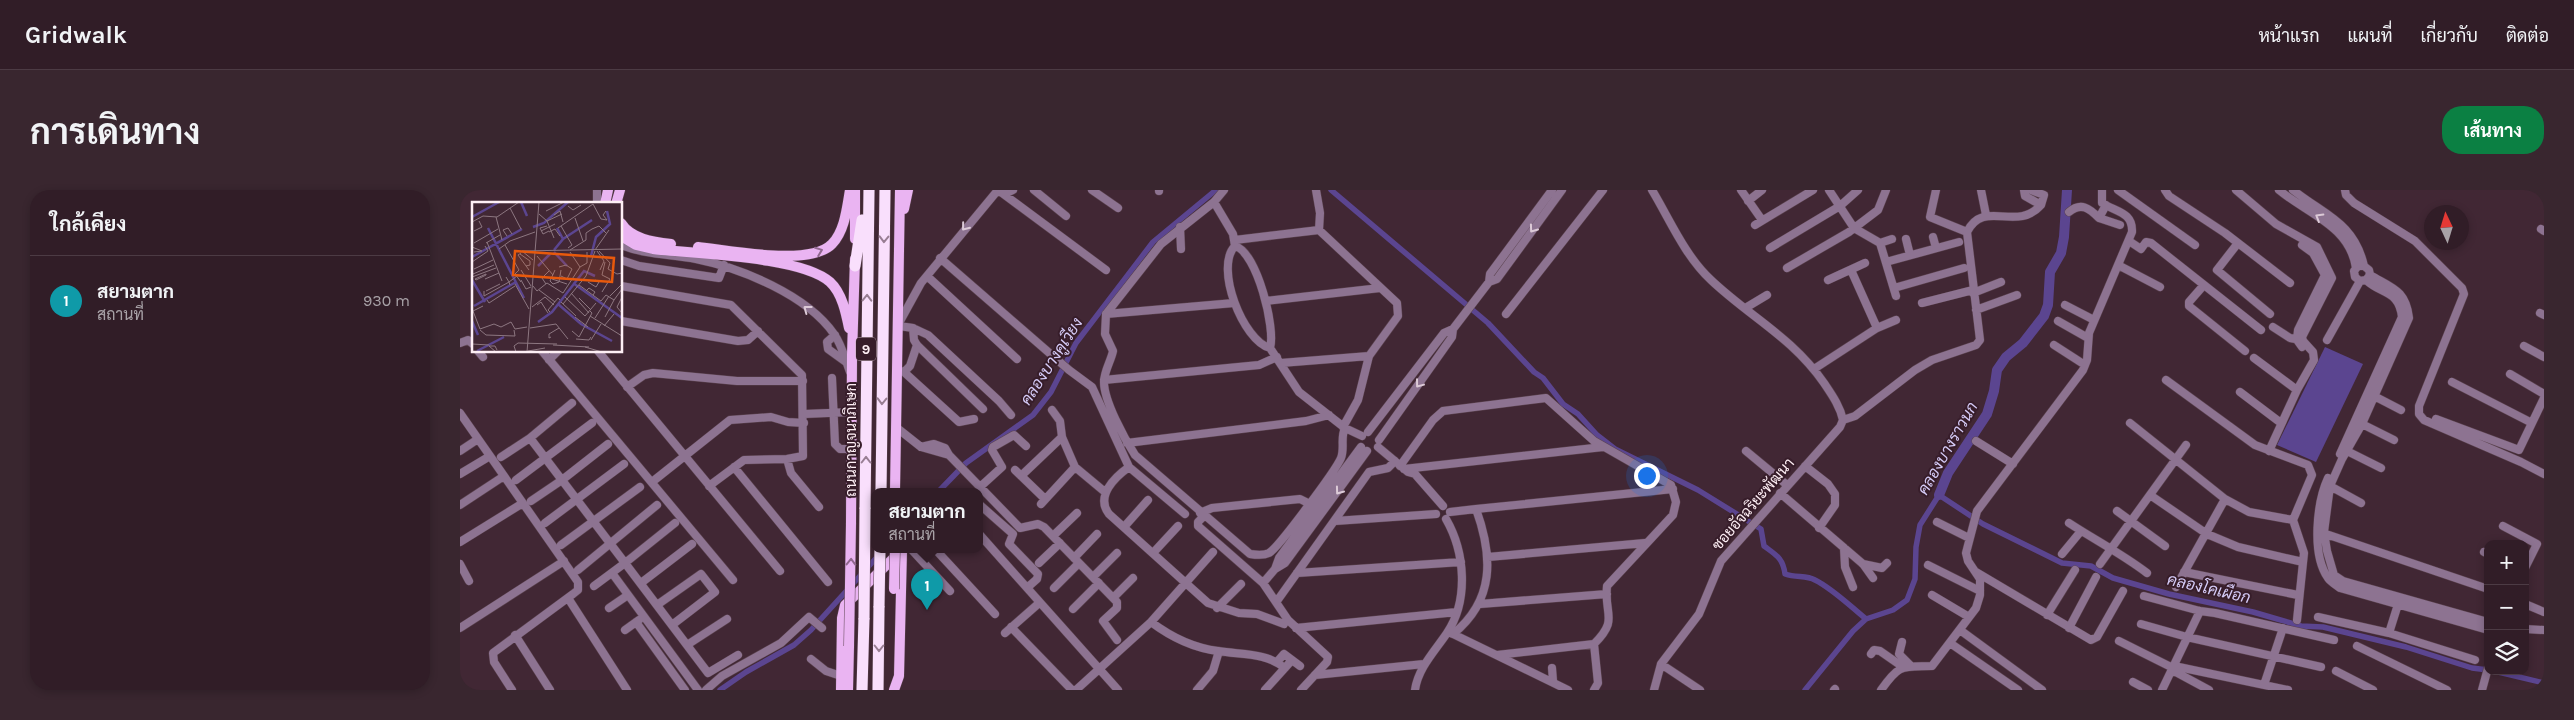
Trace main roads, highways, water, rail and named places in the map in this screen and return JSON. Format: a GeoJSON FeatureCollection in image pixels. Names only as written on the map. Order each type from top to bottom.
{"type":"FeatureCollection","features":[{"type":"Feature","properties":{"kind":"highway","name":"ถนนกาญจนาภิเษก"},"geometry":{"type":"LineString","coordinates":[[881,488],[885,190]]}},
{"type":"Feature","properties":{"kind":"highway"},"geometry":{"type":"LineString","coordinates":[[855,266],[869,192]]}},
{"type":"Feature","properties":{"kind":"highway","name":"ถนนกาญจนาภิเษก"},"geometry":{"type":"LineString","coordinates":[[862,690],[869,192]]}},
{"type":"Feature","properties":{"kind":"highway"},"geometry":{"type":"LineString","coordinates":[[878,690],[880,553]]}},
{"type":"Feature","properties":{"kind":"main road"},"geometry":{"type":"LineString","coordinates":[[622,224],[634,235],[661,243],[782,256],[815,254],[825,250],[839,233],[850,190]]}},
{"type":"Feature","properties":{"kind":"main road"},"geometry":{"type":"LineString","coordinates":[[848,690],[855,190]]}},
{"type":"Feature","properties":{"kind":"main road"},"geometry":{"type":"LineString","coordinates":[[896,488],[897,428],[901,371],[899,324],[900,190]]}},
{"type":"Feature","properties":{"kind":"main road"},"geometry":{"type":"LineString","coordinates":[[899,229],[908,190]]}},
{"type":"Feature","properties":{"kind":"main road"},"geometry":{"type":"LineString","coordinates":[[622,237],[636,245],[653,249],[781,264],[814,273],[830,282],[839,295],[852,341]]}},
{"type":"Feature","properties":{"kind":"main road"},"geometry":{"type":"LineString","coordinates":[[841,690],[842,618],[845,604],[901,553]]}},
{"type":"Feature","properties":{"kind":"main road"},"geometry":{"type":"LineString","coordinates":[[894,690],[894,589],[904,553]]}},
{"type":"Feature","properties":{"kind":"main road"},"geometry":{"type":"LineString","coordinates":[[894,690],[899,676],[905,553]]}},
{"type":"Feature","properties":{"kind":"waterway","name":"คลองบางคูเวียง"},"geometry":{"type":"LineString","coordinates":[[942,488],[966,463],[1033,415],[1051,392],[1076,343],[1153,242],[1216,190]]}},
{"type":"Feature","properties":{"kind":"waterway"},"geometry":{"type":"LineString","coordinates":[[1331,190],[1488,323],[1534,372],[1543,378],[1563,404],[1578,414],[1597,435],[1615,449],[1698,490],[1761,529],[1764,546],[1781,560],[1785,574],[1815,580],[1835,593],[1866,619]]}},
{"type":"Feature","properties":{"kind":"waterway","name":"คลองบางราวนก"},"geometry":{"type":"LineString","coordinates":[[1939,495],[1948,473],[1987,414],[1994,391],[1997,370],[2006,357],[2023,343],[2044,316],[2048,305],[2050,272],[2061,253],[2064,237],[2067,190]]}},
{"type":"Feature","properties":{"kind":"waterway","name":"คลองโคเผือก"},"geometry":{"type":"LineString","coordinates":[[1805,690],[1853,631],[1866,619],[1893,610],[1907,600],[1915,579],[1916,547],[1920,525],[1939,495],[1983,524],[2062,563],[2091,566],[2113,578],[2169,594],[2253,612],[2301,626],[2323,627],[2406,647],[2472,668],[2484,670]]}},
{"type":"Feature","properties":{"kind":"waterway","name":"คลองบางคูเวียง"},"geometry":{"type":"LineString","coordinates":[[720,690],[746,672],[794,645],[811,630],[878,556]]}},
{"type":"Feature","properties":{"kind":"waterway","name":"คลองโคเผือก"},"geometry":{"type":"LineString","coordinates":[[2511,675],[2544,683]]}},
{"type":"Feature","properties":{"kind":"place","name":"สยามตาก"},"geometry":{"type":"Point","coordinates":[927,610]}}]}
